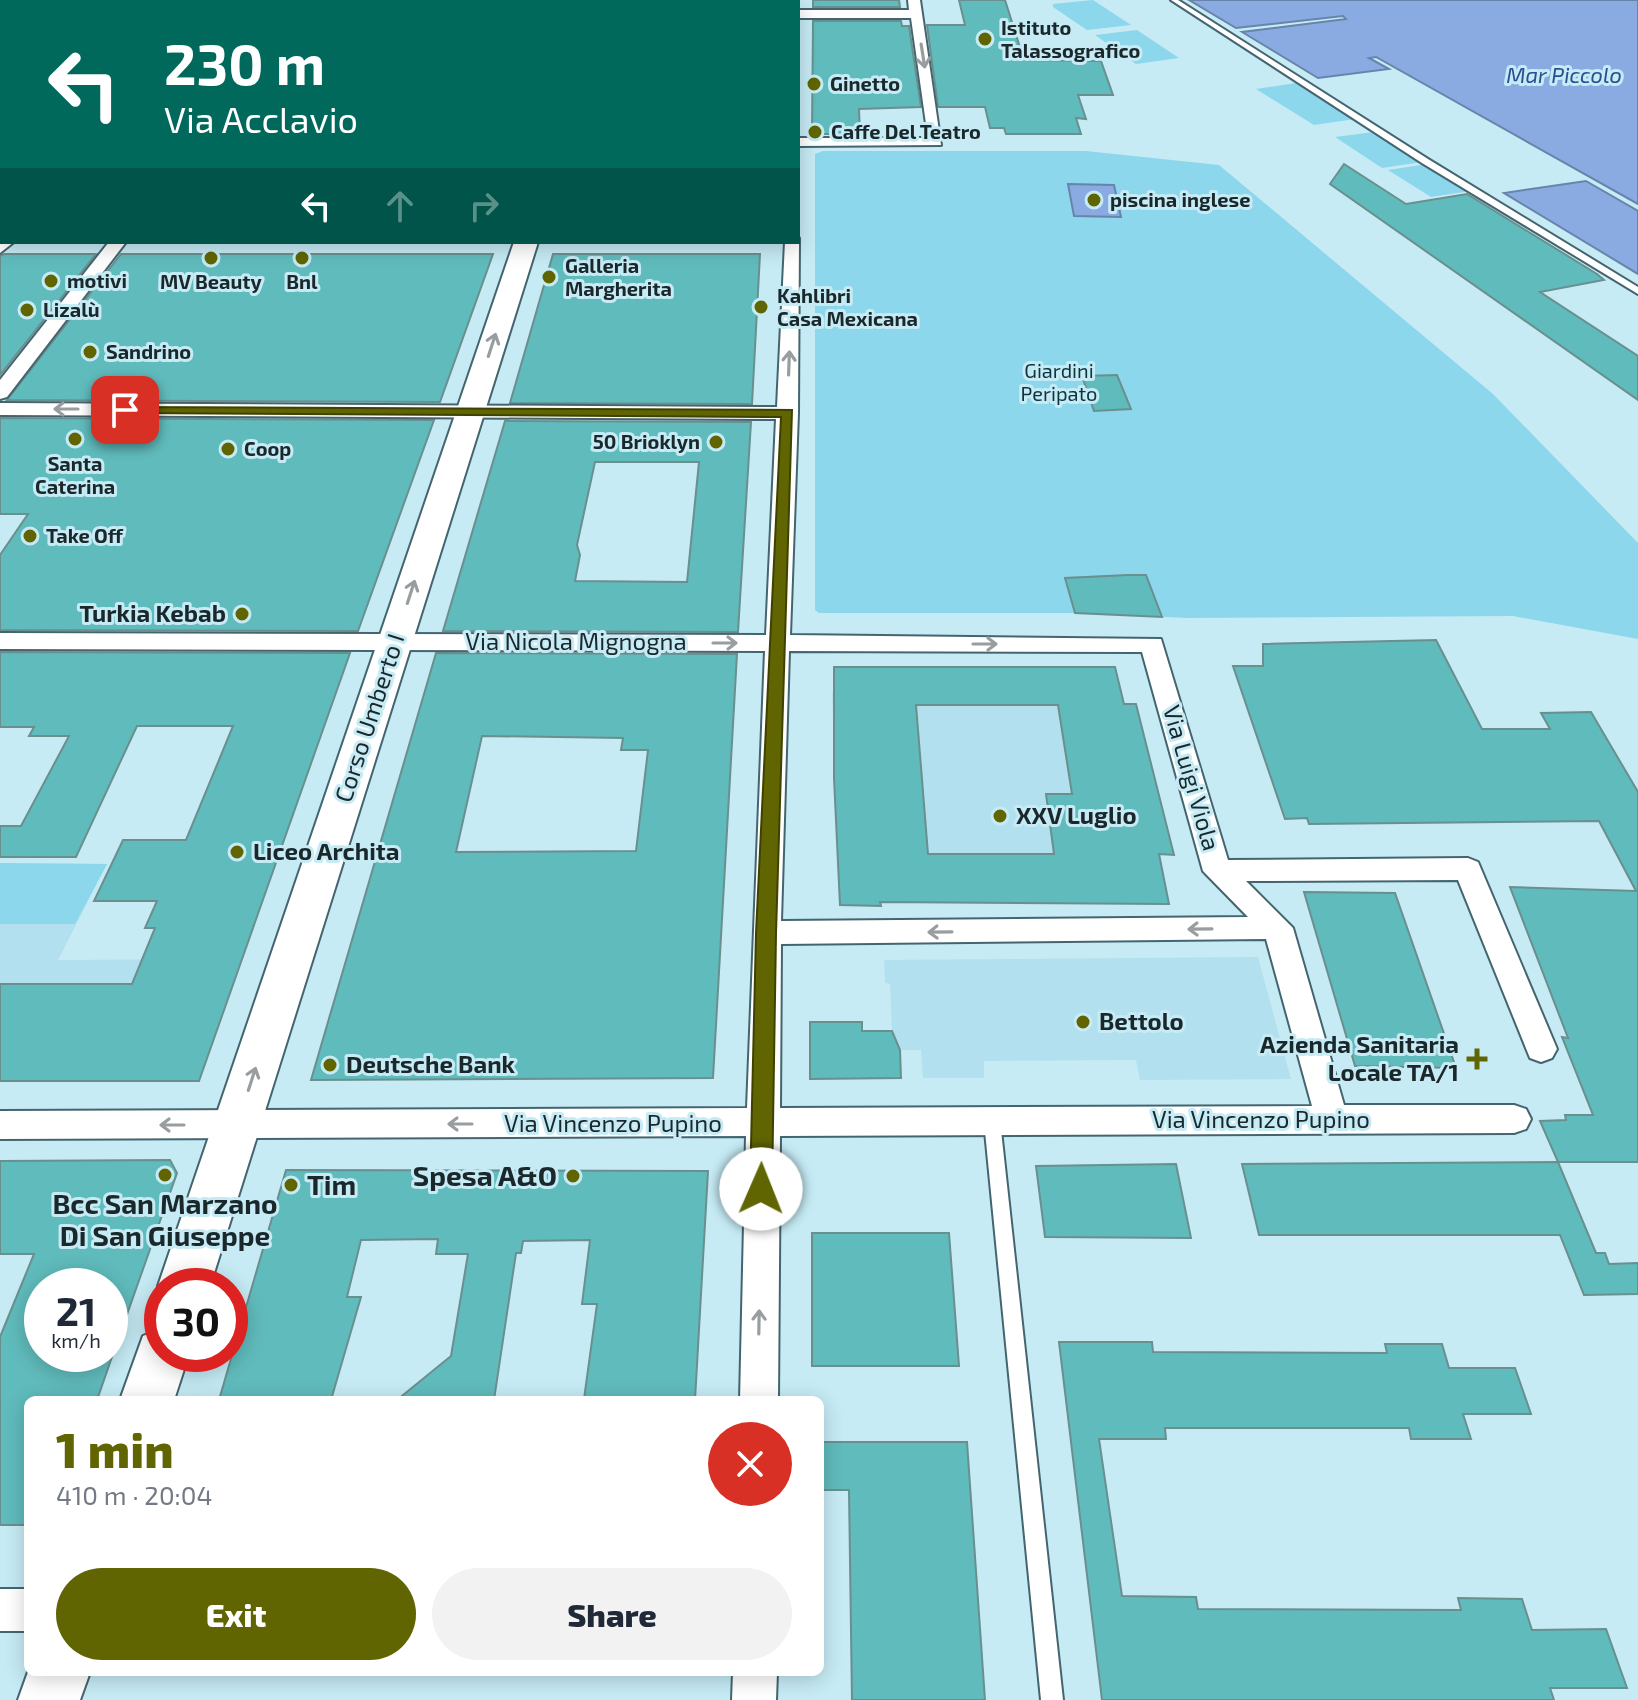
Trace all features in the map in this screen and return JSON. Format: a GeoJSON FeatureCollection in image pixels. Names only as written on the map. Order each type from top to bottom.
{"type":"FeatureCollection","features":[{"type":"Feature","properties":{"kind":"main road","name":"Corso Umberto I"},"geometry":{"type":"LineString","coordinates":[[190,1268],[525,244]]}},
{"type":"Feature","properties":{"kind":"main road"},"geometry":{"type":"LineString","coordinates":[[148,1396],[156,1372]]}},
{"type":"Feature","properties":{"kind":"main road"},"geometry":{"type":"LineString","coordinates":[[49,1700],[58,1676]]}},
{"type":"Feature","properties":{"kind":"street"},"geometry":{"type":"LineString","coordinates":[[800,14],[915,6],[931,0]]}},
{"type":"Feature","properties":{"kind":"street"},"geometry":{"type":"LineString","coordinates":[[800,142],[936,142],[915,6]]}},
{"type":"Feature","properties":{"kind":"street"},"geometry":{"type":"LineString","coordinates":[[0,393],[116,244]]}},
{"type":"Feature","properties":{"kind":"street"},"geometry":{"type":"LineString","coordinates":[[759,1396],[766,933],[793,244]]}},
{"type":"Feature","properties":{"kind":"street"},"geometry":{"type":"LineString","coordinates":[[0,409],[788,413]]}},
{"type":"Feature","properties":{"kind":"street","name":"Via Nicola Mignogna"},"geometry":{"type":"LineString","coordinates":[[0,641],[1152,644]]}},
{"type":"Feature","properties":{"kind":"street","name":"Via Luigi Viola"},"geometry":{"type":"LineString","coordinates":[[1152,644],[1217,871],[1278,928]]}},
{"type":"Feature","properties":{"kind":"street"},"geometry":{"type":"LineString","coordinates":[[1217,871],[1468,869],[1541,1049]]}},
{"type":"Feature","properties":{"kind":"street"},"geometry":{"type":"LineString","coordinates":[[766,933],[1278,928],[1332,1120]]}},
{"type":"Feature","properties":{"kind":"street","name":"Via Vincenzo Pupino"},"geometry":{"type":"LineString","coordinates":[[0,1125],[1514,1119]]}},
{"type":"Feature","properties":{"kind":"street"},"geometry":{"type":"LineString","coordinates":[[0,1610],[24,1610]]}},
{"type":"Feature","properties":{"kind":"street"},"geometry":{"type":"LineString","coordinates":[[754,1700],[755,1676]]}},
{"type":"Feature","properties":{"kind":"lane"},"geometry":{"type":"LineString","coordinates":[[1174,0],[1425,161],[1638,291]]}},
{"type":"Feature","properties":{"kind":"lane"},"geometry":{"type":"LineString","coordinates":[[992,1121],[1052,1700]]}},
{"type":"Feature","properties":{"kind":"shaded area","name":"XXV Luglio"},"geometry":{"type":"Polygon","coordinates":[[[1078,667],[1115,667],[1124,704],[1136,704],[1174,855],[1159,855],[1169,904],[880,902],[881,905],[840,905],[832,693],[1078,667]]]}},
{"type":"Feature","properties":{"kind":"shaded area"},"geometry":{"type":"Polygon","coordinates":[[[0,863],[107,864],[58,960],[242,959],[199,1081],[0,1081],[0,863]]]}},
{"type":"Feature","properties":{"kind":"shaded area","name":"Bettolo"},"geometry":{"type":"Polygon","coordinates":[[[1258,957],[1291,1079],[1140,1080],[1136,1060],[984,1061],[984,1078],[923,1078],[921,1050],[900,1050],[892,1031],[890,984],[885,983],[884,960],[1258,957]]]}},
{"type":"Feature","properties":{"kind":"green space"},"geometry":{"type":"Polygon","coordinates":[[[1093,0],[1131,25],[1087,30],[1053,7],[1053,4],[1093,0]]]}},
{"type":"Feature","properties":{"kind":"green space"},"geometry":{"type":"Polygon","coordinates":[[[1137,30],[1179,58],[1136,64],[1095,35],[1137,30]]]}},
{"type":"Feature","properties":{"kind":"green space"},"geometry":{"type":"Polygon","coordinates":[[[1296,83],[1355,119],[1314,125],[1256,89],[1296,83]]]}},
{"type":"Feature","properties":{"kind":"green space"},"geometry":{"type":"Polygon","coordinates":[[[1374,132],[1422,162],[1382,168],[1335,137],[1374,132]]]}},
{"type":"Feature","properties":{"kind":"green space","name":"Giardini Peripato"},"geometry":{"type":"Polygon","coordinates":[[[823,151],[1086,151],[1219,165],[1493,394],[1638,543],[1638,639],[1513,616],[1187,618],[1075,613],[819,613],[815,610],[815,154],[823,151]]]}},
{"type":"Feature","properties":{"kind":"green space"},"geometry":{"type":"Polygon","coordinates":[[[1427,164],[1470,191],[1431,197],[1388,170],[1427,164]]]}},
{"type":"Feature","properties":{"kind":"green space"},"geometry":{"type":"Polygon","coordinates":[[[0,863],[107,864],[75,924],[0,924],[0,863]]]}},
{"type":"Feature","properties":{"kind":"water","name":"Mar Piccolo"},"geometry":{"type":"Polygon","coordinates":[[[1189,0],[1638,0],[1638,204],[1376,57],[1369,58],[1389,69],[1318,78],[1242,32],[1346,19],[1343,16],[1236,28],[1189,0]]]}},
{"type":"Feature","properties":{"kind":"water"},"geometry":{"type":"Polygon","coordinates":[[[1586,181],[1638,211],[1638,274],[1504,193],[1586,181]]]}},
{"type":"Feature","properties":{"kind":"water","name":"piscina inglese"},"geometry":{"type":"Polygon","coordinates":[[[1068,184],[1114,185],[1121,217],[1074,216],[1068,184]]]}},
{"type":"Feature","properties":{"kind":"building"},"geometry":{"type":"Polygon","coordinates":[[[813,0],[899,0],[900,7],[813,7],[813,0]]]}},
{"type":"Feature","properties":{"kind":"building"},"geometry":{"type":"Polygon","coordinates":[[[959,0],[1005,0],[1024,60],[1101,61],[1113,95],[1078,95],[1086,119],[1076,118],[1081,134],[1006,134],[1004,128],[990,128],[985,107],[938,107],[927,25],[965,25],[959,0]]]}},
{"type":"Feature","properties":{"kind":"building"},"geometry":{"type":"Polygon","coordinates":[[[813,21],[901,21],[902,26],[909,26],[921,107],[859,109],[860,134],[812,134],[813,21]]]}},
{"type":"Feature","properties":{"kind":"building"},"geometry":{"type":"Polygon","coordinates":[[[1344,164],[1406,204],[1467,194],[1597,274],[1604,280],[1540,292],[1638,356],[1638,400],[1330,184],[1344,164]]]}},
{"type":"Feature","properties":{"kind":"building"},"geometry":{"type":"Polygon","coordinates":[[[96,254],[0,375],[0,256],[96,254]]]}},
{"type":"Feature","properties":{"kind":"building"},"geometry":{"type":"Polygon","coordinates":[[[121,254],[493,254],[440,402],[7,400],[121,254]]]}},
{"type":"Feature","properties":{"kind":"building"},"geometry":{"type":"Polygon","coordinates":[[[553,254],[760,254],[752,404],[510,403],[553,254]]]}},
{"type":"Feature","properties":{"kind":"building"},"geometry":{"type":"Polygon","coordinates":[[[1117,375],[1131,409],[1094,411],[1082,376],[1117,375]]]}},
{"type":"Feature","properties":{"kind":"building"},"geometry":{"type":"Polygon","coordinates":[[[0,418],[434,420],[358,631],[0,630],[0,555],[28,514],[0,514],[0,418]]]}},
{"type":"Feature","properties":{"kind":"building"},"geometry":{"type":"Polygon","coordinates":[[[505,421],[751,422],[738,632],[443,631],[505,421]],[[595,462],[577,545],[580,555],[575,581],[687,582],[699,462],[595,462]]]}},
{"type":"Feature","properties":{"kind":"building"},"geometry":{"type":"Polygon","coordinates":[[[1146,575],[1162,617],[1075,613],[1065,578],[1146,575]]]}},
{"type":"Feature","properties":{"kind":"building"},"geometry":{"type":"Polygon","coordinates":[[[1436,640],[1482,729],[1550,729],[1541,713],[1591,712],[1638,792],[1638,1162],[1558,1162],[1540,1121],[1566,1120],[1565,1115],[1593,1115],[1562,1037],[1568,1038],[1510,887],[1636,891],[1599,821],[1309,824],[1307,818],[1285,819],[1233,666],[1263,666],[1263,644],[1436,640]]]}},
{"type":"Feature","properties":{"kind":"building"},"geometry":{"type":"Polygon","coordinates":[[[0,652],[350,653],[199,1081],[0,1081],[0,984],[132,984],[155,928],[145,928],[157,901],[94,901],[123,840],[186,840],[233,726],[137,726],[76,857],[0,857],[0,826],[21,826],[69,736],[29,736],[34,727],[0,727],[0,652]]]}},
{"type":"Feature","properties":{"kind":"building"},"geometry":{"type":"Polygon","coordinates":[[[436,653],[737,654],[713,1078],[311,1080],[436,653]],[[482,736],[456,852],[636,851],[648,750],[621,750],[623,738],[482,736]]]}},
{"type":"Feature","properties":{"kind":"building","name":"XXV Luglio"},"geometry":{"type":"Polygon","coordinates":[[[834,667],[1115,667],[1124,704],[1136,704],[1174,855],[1159,854],[1169,904],[880,902],[881,906],[840,905],[834,778],[834,667]],[[916,705],[928,854],[1054,854],[1046,794],[1072,794],[1058,705],[916,705]]]}},
{"type":"Feature","properties":{"kind":"building"},"geometry":{"type":"Polygon","coordinates":[[[1304,892],[1395,893],[1456,1068],[1355,1066],[1304,892]]]}},
{"type":"Feature","properties":{"kind":"building"},"geometry":{"type":"Polygon","coordinates":[[[810,1022],[862,1022],[862,1031],[892,1031],[900,1050],[901,1078],[810,1079],[810,1022]]]}},
{"type":"Feature","properties":{"kind":"building"},"geometry":{"type":"Polygon","coordinates":[[[170,1160],[177,1173],[128,1312],[128,1268],[28,1268],[34,1254],[0,1254],[0,1161],[170,1160]]]}},
{"type":"Feature","properties":{"kind":"building"},"geometry":{"type":"Polygon","coordinates":[[[1558,1162],[1596,1253],[1605,1253],[1609,1264],[1638,1263],[1638,1294],[1584,1295],[1560,1235],[1259,1235],[1242,1164],[1558,1162]]]}},
{"type":"Feature","properties":{"kind":"building"},"geometry":{"type":"Polygon","coordinates":[[[1176,1164],[1191,1238],[1045,1237],[1036,1166],[1176,1164]]]}},
{"type":"Feature","properties":{"kind":"building"},"geometry":{"type":"Polygon","coordinates":[[[286,1170],[708,1171],[695,1396],[584,1396],[597,1304],[582,1304],[590,1240],[523,1241],[521,1253],[516,1253],[495,1396],[402,1396],[451,1356],[468,1254],[436,1254],[438,1239],[361,1240],[347,1297],[361,1297],[332,1396],[220,1396],[227,1372],[248,1372],[248,1300],[286,1170]]]}},
{"type":"Feature","properties":{"kind":"building"},"geometry":{"type":"Polygon","coordinates":[[[812,1233],[949,1233],[959,1366],[812,1366],[812,1233]]]}},
{"type":"Feature","properties":{"kind":"building"},"geometry":{"type":"Polygon","coordinates":[[[24,1278],[24,1372],[107,1372],[98,1396],[24,1396],[24,1525],[0,1525],[0,1337],[24,1278]]]}},
{"type":"Feature","properties":{"kind":"building"},"geometry":{"type":"Polygon","coordinates":[[[1059,1342],[1152,1342],[1153,1352],[1387,1353],[1385,1344],[1442,1344],[1449,1368],[1515,1368],[1531,1414],[1463,1414],[1471,1439],[1411,1439],[1409,1428],[1165,1428],[1166,1439],[1099,1439],[1122,1596],[1196,1597],[1198,1609],[1461,1610],[1458,1598],[1522,1599],[1532,1630],[1606,1629],[1627,1688],[1550,1688],[1554,1700],[1102,1700],[1059,1342]]]}},
{"type":"Feature","properties":{"kind":"building"},"geometry":{"type":"Polygon","coordinates":[[[824,1442],[967,1442],[985,1700],[852,1700],[849,1490],[824,1490],[824,1442]]]}},
{"type":"Feature","properties":{"kind":"place","name":"Istituto Talassografico"},"geometry":{"type":"Point","coordinates":[985,39]}},
{"type":"Feature","properties":{"kind":"place","name":"Ginetto"},"geometry":{"type":"Point","coordinates":[814,84]}},
{"type":"Feature","properties":{"kind":"place","name":"Caffe Del Teatro"},"geometry":{"type":"Point","coordinates":[815,132]}},
{"type":"Feature","properties":{"kind":"place","name":"piscina inglese"},"geometry":{"type":"Point","coordinates":[1094,200]}},
{"type":"Feature","properties":{"kind":"place","name":"MV Beauty"},"geometry":{"type":"Point","coordinates":[211,258]}},
{"type":"Feature","properties":{"kind":"place","name":"Bnl"},"geometry":{"type":"Point","coordinates":[302,258]}},
{"type":"Feature","properties":{"kind":"place","name":"Galleria Margherita"},"geometry":{"type":"Point","coordinates":[549,277]}},
{"type":"Feature","properties":{"kind":"place","name":"motivi"},"geometry":{"type":"Point","coordinates":[51,281]}},
{"type":"Feature","properties":{"kind":"place","name":"Kahlibri Casa Mexicana"},"geometry":{"type":"Point","coordinates":[761,307]}},
{"type":"Feature","properties":{"kind":"place","name":"Lizalù"},"geometry":{"type":"Point","coordinates":[27,310]}},
{"type":"Feature","properties":{"kind":"place","name":"Sandrino"},"geometry":{"type":"Point","coordinates":[90,352]}},
{"type":"Feature","properties":{"kind":"place","name":"Santa Caterina"},"geometry":{"type":"Point","coordinates":[75,439]}},
{"type":"Feature","properties":{"kind":"place","name":"50 Brioklyn"},"geometry":{"type":"Point","coordinates":[716,442]}},
{"type":"Feature","properties":{"kind":"place","name":"Coop"},"geometry":{"type":"Point","coordinates":[228,449]}},
{"type":"Feature","properties":{"kind":"place","name":"Take Off"},"geometry":{"type":"Point","coordinates":[30,536]}},
{"type":"Feature","properties":{"kind":"place","name":"Turkia Kebab"},"geometry":{"type":"Point","coordinates":[242,614]}},
{"type":"Feature","properties":{"kind":"place","name":"XXV Luglio"},"geometry":{"type":"Point","coordinates":[1000,816]}},
{"type":"Feature","properties":{"kind":"place","name":"Liceo Archita"},"geometry":{"type":"Point","coordinates":[237,852]}},
{"type":"Feature","properties":{"kind":"place","name":"Bettolo"},"geometry":{"type":"Point","coordinates":[1083,1022]}},
{"type":"Feature","properties":{"kind":"place","name":"Azienda Sanitaria Locale TA/1"},"geometry":{"type":"Point","coordinates":[1477,1059]}},
{"type":"Feature","properties":{"kind":"place","name":"Deutsche Bank"},"geometry":{"type":"Point","coordinates":[330,1065]}},
{"type":"Feature","properties":{"kind":"place","name":"Bcc San Marzano Di San Giuseppe"},"geometry":{"type":"Point","coordinates":[165,1175]}},
{"type":"Feature","properties":{"kind":"place","name":"Spesa A&O"},"geometry":{"type":"Point","coordinates":[573,1176]}},
{"type":"Feature","properties":{"kind":"place","name":"Tim"},"geometry":{"type":"Point","coordinates":[291,1185]}},
{"type":"Feature","properties":{"kind":"route"},"geometry":{"type":"LineString","coordinates":[[125,410],[788,413],[766,933],[761,1189]]}}]}
